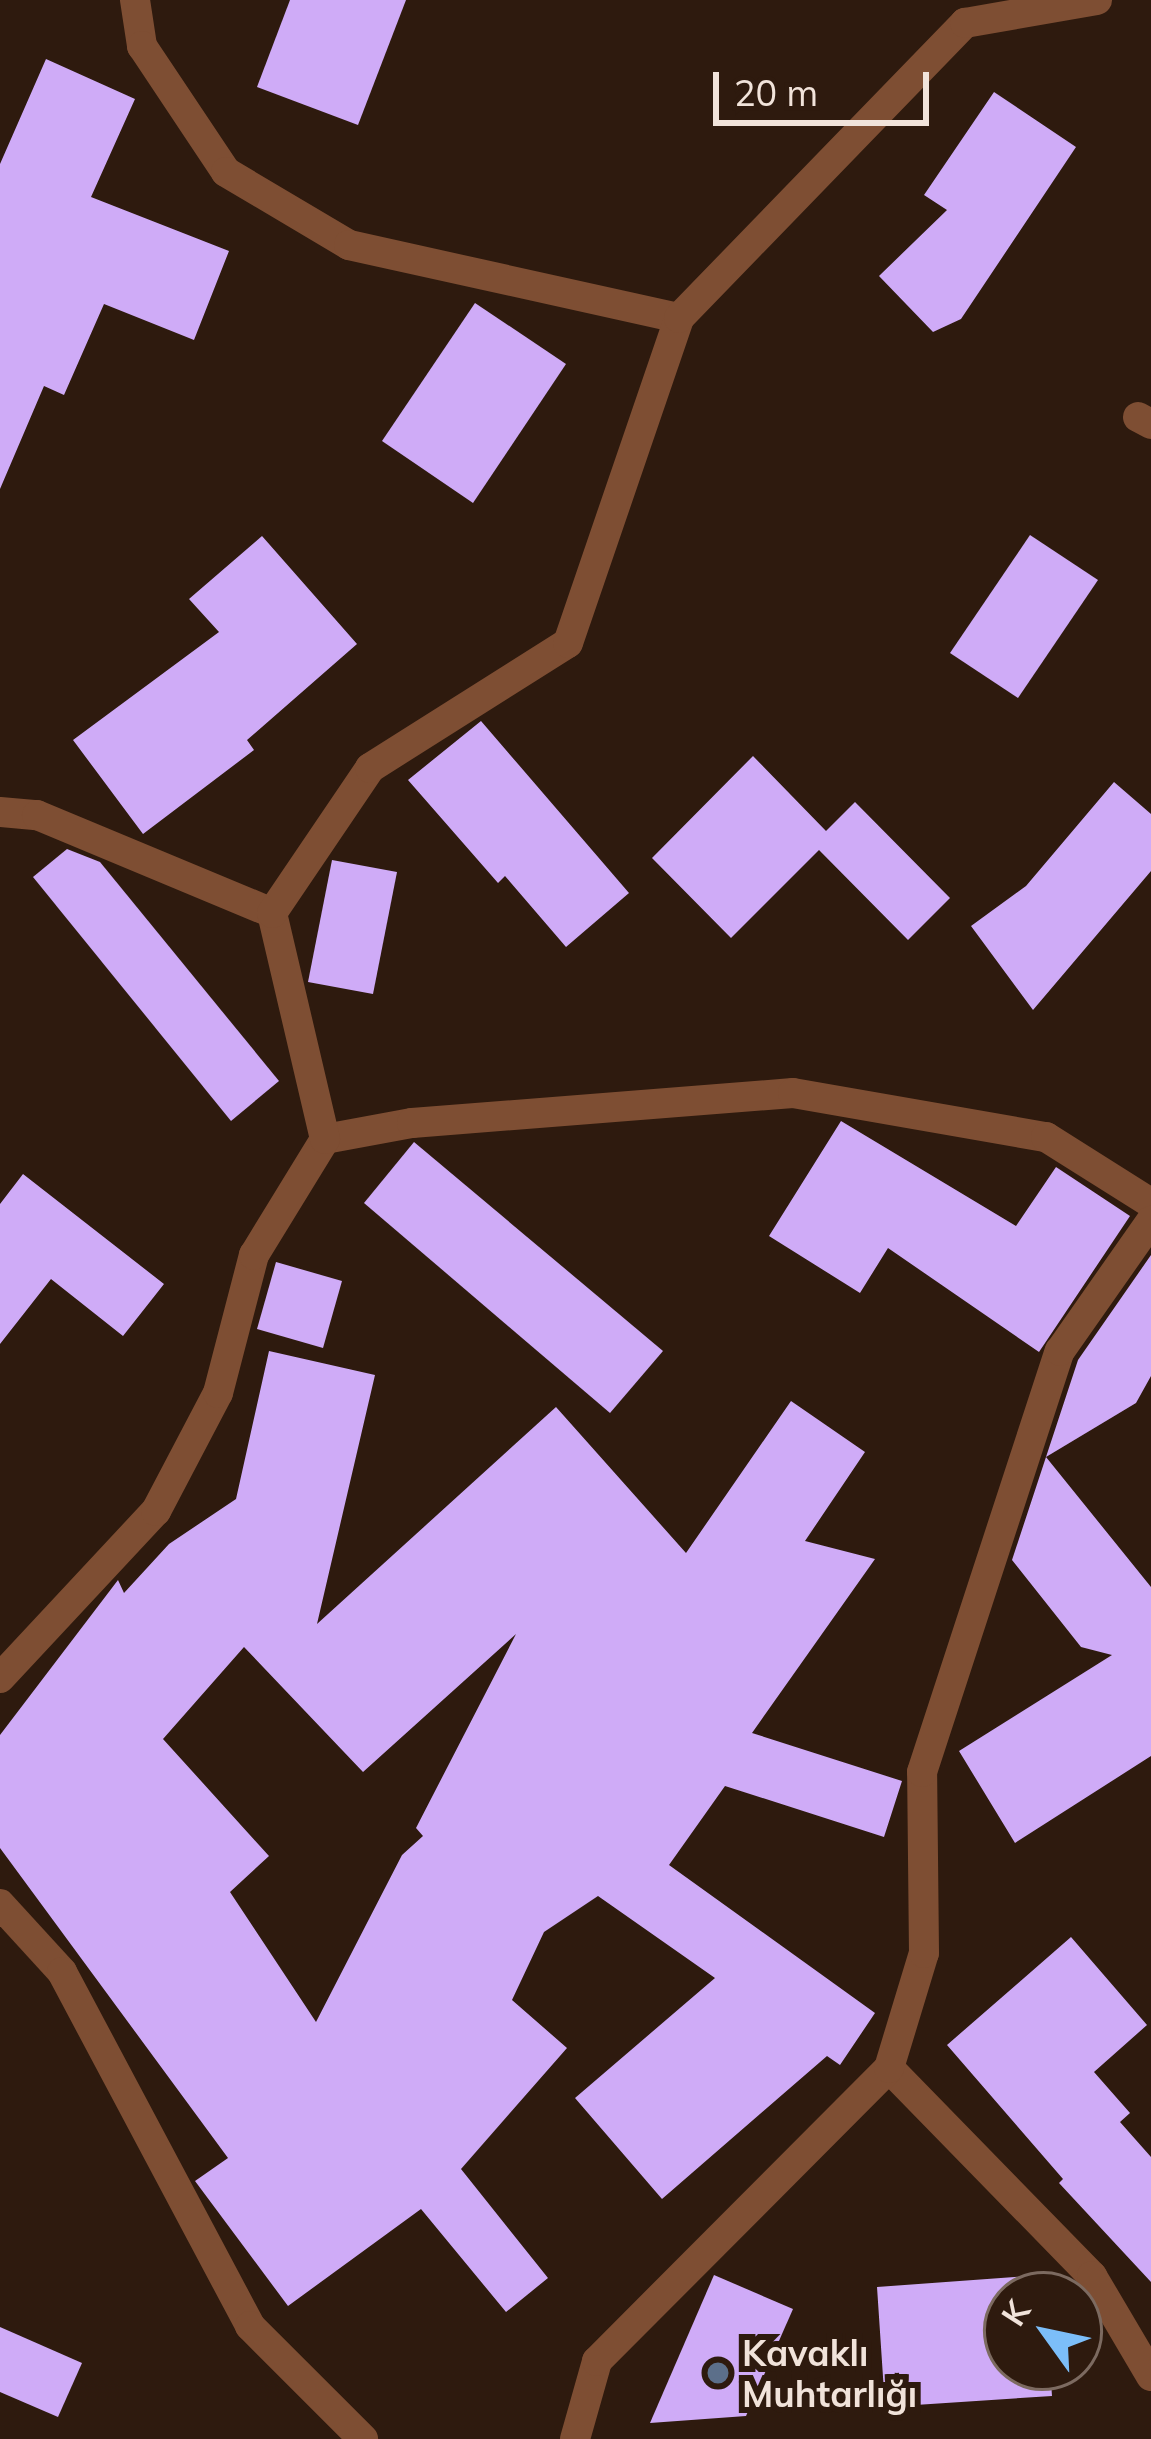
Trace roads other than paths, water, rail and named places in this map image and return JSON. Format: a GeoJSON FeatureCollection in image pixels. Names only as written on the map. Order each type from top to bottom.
{"type":"FeatureCollection","features":[{"type":"Feature","properties":{"kind":"street"},"geometry":{"type":"LineString","coordinates":[[135,0],[142,46],[226,172],[349,245],[679,318]]}},
{"type":"Feature","properties":{"kind":"street"},"geometry":{"type":"LineString","coordinates":[[0,1678],[155,1511],[218,1393],[254,1255],[326,1139],[272,913],[370,768],[568,644],[679,318],[966,12],[1097,0]]}},
{"type":"Feature","properties":{"kind":"street"},"geometry":{"type":"LineString","coordinates":[[0,812],[38,815],[272,913]]}},
{"type":"Feature","properties":{"kind":"street"},"geometry":{"type":"LineString","coordinates":[[326,1139],[412,1123],[793,1094],[1046,1137],[1151,1203]]}},
{"type":"Feature","properties":{"kind":"street"},"geometry":{"type":"LineString","coordinates":[[575,2439],[597,2361],[889,2068],[924,1953],[922,1772],[1060,1351],[1151,1220]]}},
{"type":"Feature","properties":{"kind":"street"},"geometry":{"type":"LineString","coordinates":[[0,1904],[62,1972],[250,2326],[363,2439]]}},
{"type":"Feature","properties":{"kind":"street"},"geometry":{"type":"LineString","coordinates":[[889,2068],[1092,2276],[1151,2376]]}},
{"type":"Feature","properties":{"kind":"place","name":"Kavaklı Muhtarlığı"},"geometry":{"type":"Point","coordinates":[718,2373]}}]}
